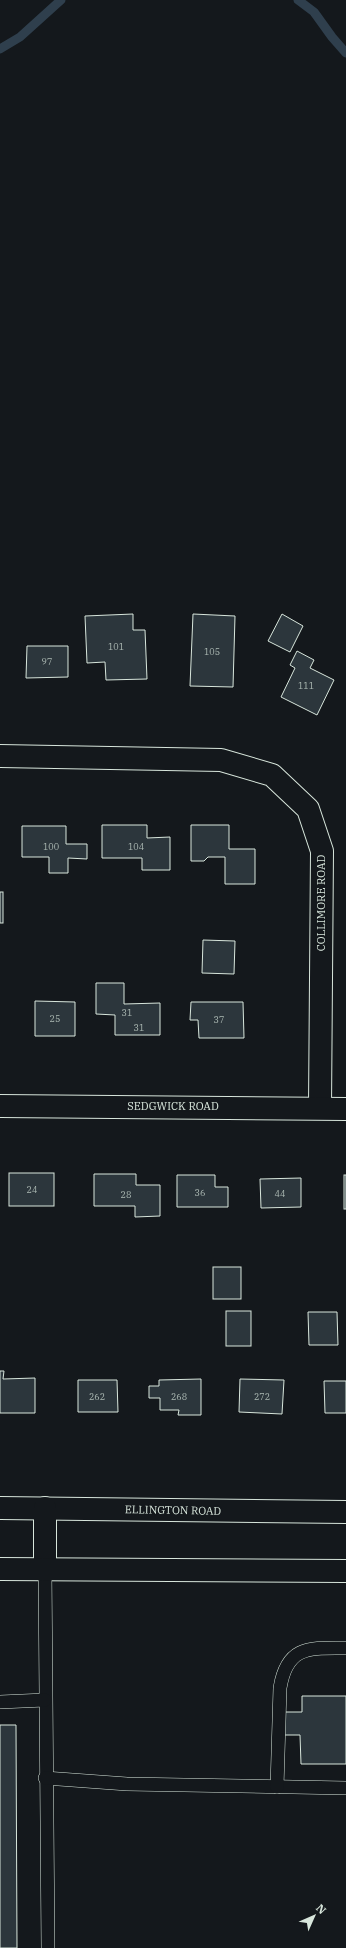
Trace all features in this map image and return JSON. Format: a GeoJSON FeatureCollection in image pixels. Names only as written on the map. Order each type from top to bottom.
{"type":"FeatureCollection","features":[{"type":"Feature","properties":{"kind":"main road","name":"COLLIMORE ROAD"},"geometry":{"type":"LineString","coordinates":[[0,756],[221,760],[272,775],[308,809],[322,851],[320,1107]]}},
{"type":"Feature","properties":{"kind":"main road","name":"SEDGWICK ROAD"},"geometry":{"type":"LineString","coordinates":[[0,1106],[320,1107],[346,1109]]}},
{"type":"Feature","properties":{"kind":"main road","name":"ELLINGTON ROAD"},"geometry":{"type":"LineString","coordinates":[[0,1508],[346,1512]]}},
{"type":"Feature","properties":{"kind":"main road"},"geometry":{"type":"LineString","coordinates":[[45,1508],[45,1570]]}},
{"type":"Feature","properties":{"kind":"main road"},"geometry":{"type":"LineString","coordinates":[[0,1569],[346,1571]]}},
{"type":"Feature","properties":{"kind":"lane"},"geometry":{"type":"LineString","coordinates":[[45,1570],[45,1778],[48,1948]]}},
{"type":"Feature","properties":{"kind":"lane"},"geometry":{"type":"LineString","coordinates":[[277,1787],[280,1688],[282,1672],[294,1656],[309,1648],[346,1648]]}},
{"type":"Feature","properties":{"kind":"lane"},"geometry":{"type":"LineString","coordinates":[[0,1702],[45,1700]]}},
{"type":"Feature","properties":{"kind":"lane"},"geometry":{"type":"LineString","coordinates":[[45,1778],[127,1784],[346,1788]]}},
{"type":"Feature","properties":{"kind":"building"},"geometry":{"type":"Polygon","coordinates":[[[133,614],[133,630],[145,630],[147,679],[106,680],[105,662],[87,663],[85,616],[133,614]]]}},
{"type":"Feature","properties":{"kind":"building"},"geometry":{"type":"Polygon","coordinates":[[[193,614],[235,616],[233,687],[190,686],[193,614]]]}},
{"type":"Feature","properties":{"kind":"building"},"geometry":{"type":"Polygon","coordinates":[[[282,614],[303,626],[290,652],[268,641],[282,614]]]}},
{"type":"Feature","properties":{"kind":"building"},"geometry":{"type":"Polygon","coordinates":[[[27,646],[68,646],[68,677],[26,678],[27,646]]]}},
{"type":"Feature","properties":{"kind":"building"},"geometry":{"type":"Polygon","coordinates":[[[297,651],[314,660],[310,668],[334,680],[317,715],[281,697],[295,668],[290,665],[297,651]]]}},
{"type":"Feature","properties":{"kind":"building"},"geometry":{"type":"Polygon","coordinates":[[[102,825],[147,825],[147,838],[170,837],[170,870],[142,870],[142,858],[102,858],[102,825]]]}},
{"type":"Feature","properties":{"kind":"building"},"geometry":{"type":"Polygon","coordinates":[[[191,825],[229,825],[229,849],[255,849],[255,884],[225,884],[225,857],[208,857],[204,861],[191,861],[191,825]]]}},
{"type":"Feature","properties":{"kind":"building"},"geometry":{"type":"Polygon","coordinates":[[[22,826],[66,826],[66,844],[87,844],[87,859],[68,858],[68,873],[49,873],[49,857],[22,857],[22,826]]]}},
{"type":"Feature","properties":{"kind":"building"},"geometry":{"type":"Polygon","coordinates":[[[0,892],[3,892],[3,923],[0,923],[0,892]]]}},
{"type":"Feature","properties":{"kind":"building"},"geometry":{"type":"Polygon","coordinates":[[[203,940],[235,941],[234,974],[202,973],[203,940]]]}},
{"type":"Feature","properties":{"kind":"building"},"geometry":{"type":"Polygon","coordinates":[[[96,983],[124,983],[124,1004],[160,1003],[160,1035],[115,1035],[115,1015],[96,1014],[96,983]]]}},
{"type":"Feature","properties":{"kind":"building"},"geometry":{"type":"Polygon","coordinates":[[[35,1001],[75,1002],[75,1036],[35,1036],[35,1001]]]}},
{"type":"Feature","properties":{"kind":"building"},"geometry":{"type":"Polygon","coordinates":[[[191,1002],[243,1002],[244,1038],[199,1038],[198,1020],[190,1020],[191,1002]]]}},
{"type":"Feature","properties":{"kind":"building"},"geometry":{"type":"Polygon","coordinates":[[[9,1173],[54,1173],[54,1206],[9,1206],[9,1173]]]}},
{"type":"Feature","properties":{"kind":"building"},"geometry":{"type":"Polygon","coordinates":[[[94,1174],[136,1174],[136,1185],[160,1185],[160,1216],[135,1217],[135,1206],[94,1206],[94,1174]]]}},
{"type":"Feature","properties":{"kind":"building"},"geometry":{"type":"Polygon","coordinates":[[[177,1175],[215,1175],[215,1187],[228,1187],[228,1207],[177,1207],[177,1175]]]}},
{"type":"Feature","properties":{"kind":"building"},"geometry":{"type":"Polygon","coordinates":[[[344,1175],[346,1175],[346,1209],[344,1209],[344,1175]]]}},
{"type":"Feature","properties":{"kind":"building"},"geometry":{"type":"Polygon","coordinates":[[[301,1178],[301,1207],[261,1208],[260,1179],[301,1178]]]}},
{"type":"Feature","properties":{"kind":"building"},"geometry":{"type":"Polygon","coordinates":[[[213,1267],[241,1267],[241,1299],[213,1299],[213,1267]]]}},
{"type":"Feature","properties":{"kind":"building"},"geometry":{"type":"Polygon","coordinates":[[[226,1311],[251,1311],[251,1346],[226,1346],[226,1311]]]}},
{"type":"Feature","properties":{"kind":"building"},"geometry":{"type":"Polygon","coordinates":[[[308,1312],[337,1312],[338,1345],[309,1345],[308,1312]]]}},
{"type":"Feature","properties":{"kind":"building"},"geometry":{"type":"Polygon","coordinates":[[[0,1371],[4,1371],[3,1379],[35,1378],[35,1413],[0,1413],[0,1371]]]}},
{"type":"Feature","properties":{"kind":"building"},"geometry":{"type":"Polygon","coordinates":[[[201,1379],[201,1415],[178,1415],[179,1410],[160,1410],[160,1398],[149,1398],[149,1386],[159,1386],[159,1380],[201,1379]]]}},
{"type":"Feature","properties":{"kind":"building"},"geometry":{"type":"Polygon","coordinates":[[[240,1379],[284,1380],[282,1414],[239,1412],[240,1379]]]}},
{"type":"Feature","properties":{"kind":"building"},"geometry":{"type":"Polygon","coordinates":[[[78,1380],[117,1380],[118,1412],[78,1412],[78,1380]]]}},
{"type":"Feature","properties":{"kind":"building"},"geometry":{"type":"Polygon","coordinates":[[[324,1381],[346,1381],[346,1413],[325,1413],[324,1381]]]}},
{"type":"Feature","properties":{"kind":"building"},"geometry":{"type":"Polygon","coordinates":[[[302,1696],[346,1696],[346,1764],[301,1764],[300,1735],[284,1735],[284,1712],[302,1712],[302,1696]]]}},
{"type":"Feature","properties":{"kind":"building"},"geometry":{"type":"Polygon","coordinates":[[[0,1725],[16,1725],[17,1948],[0,1948],[0,1725]]]}},
{"type":"Feature","properties":{"kind":"waterway"},"geometry":{"type":"LineString","coordinates":[[0,49],[20,37],[61,0]]}},
{"type":"Feature","properties":{"kind":"waterway"},"geometry":{"type":"LineString","coordinates":[[298,0],[314,12],[346,53]]}}]}
